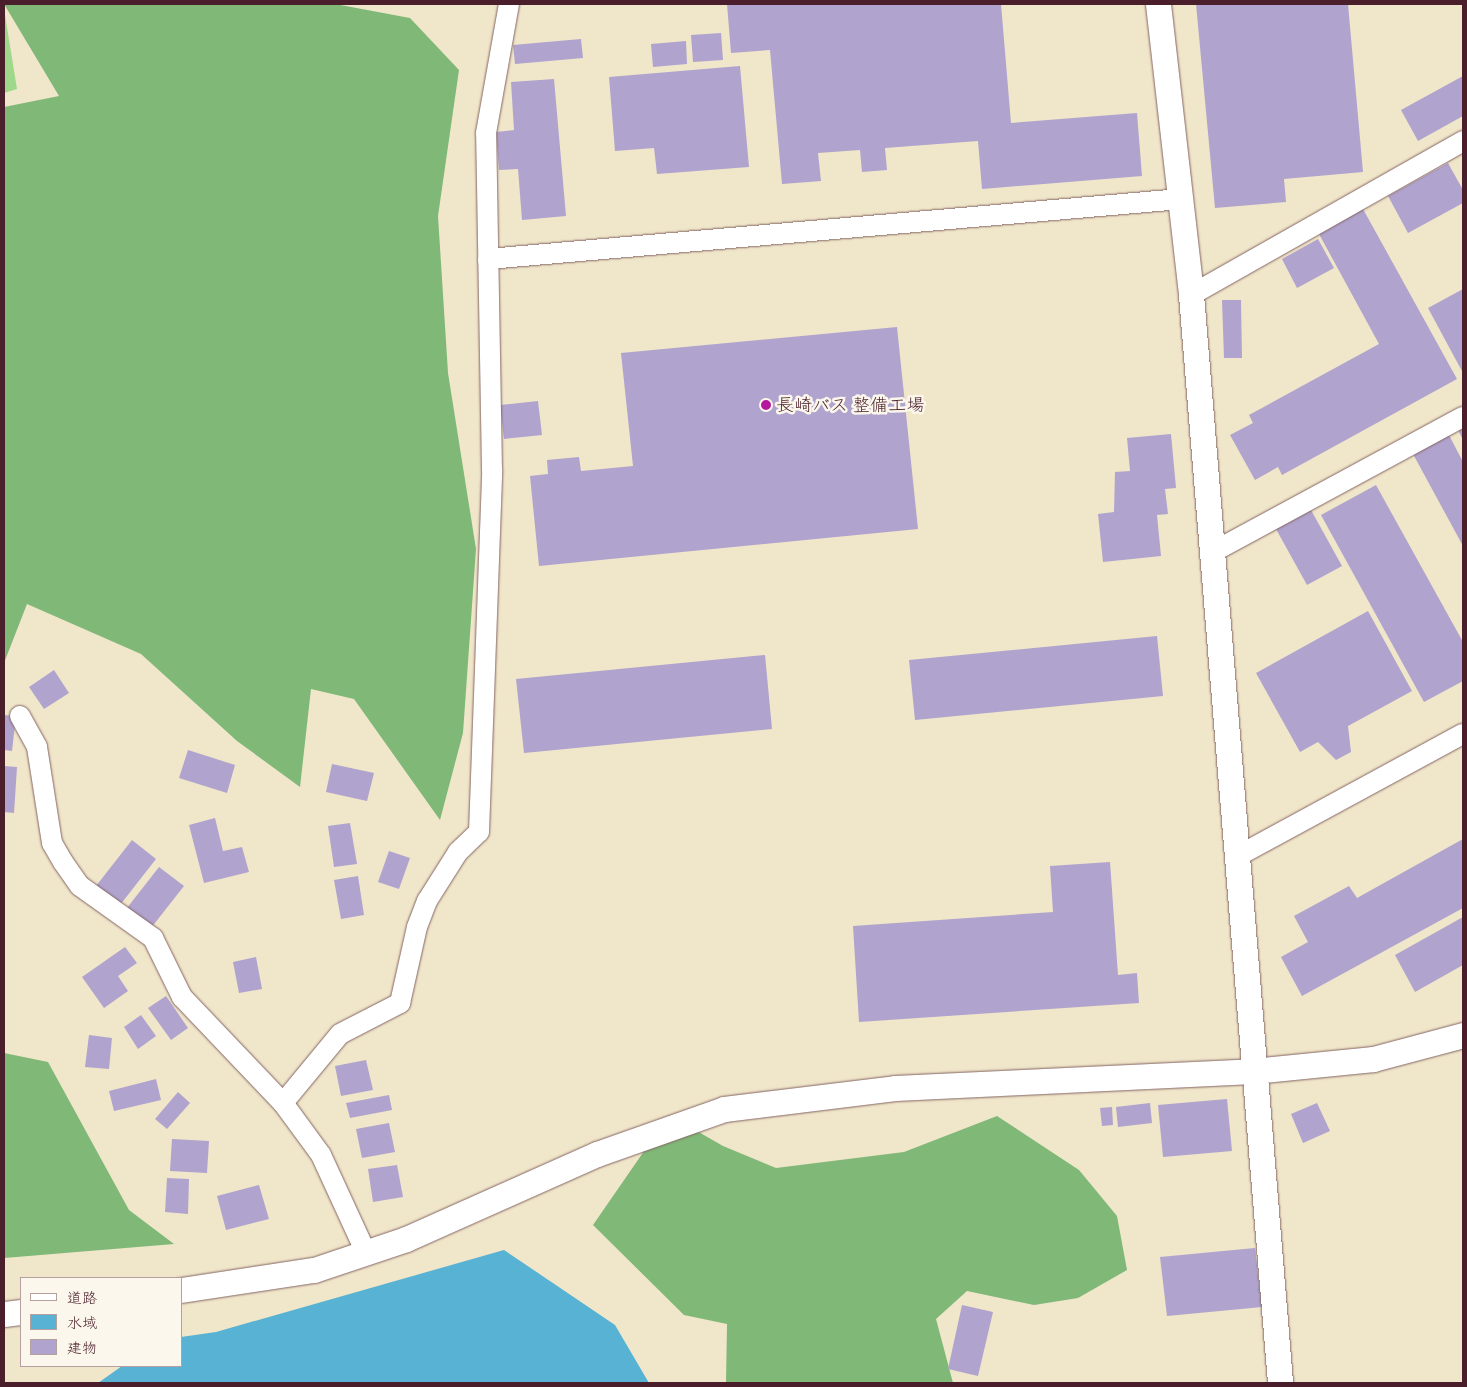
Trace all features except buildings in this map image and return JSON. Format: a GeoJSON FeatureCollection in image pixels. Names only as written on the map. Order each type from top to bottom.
{"type":"FeatureCollection","features":[{"type":"Feature","properties":{"kind":"street"},"geometry":{"type":"LineString","coordinates":[[283,1103],[340,1034],[400,1003],[417,927],[428,901],[458,852],[479,832],[492,470],[488,259],[488,116],[509,4]]}},
{"type":"Feature","properties":{"kind":"street"},"geometry":{"type":"LineString","coordinates":[[1158,4],[1191,295],[1280,1383]]}},
{"type":"Feature","properties":{"kind":"street"},"geometry":{"type":"LineString","coordinates":[[1191,295],[1463,141]]}},
{"type":"Feature","properties":{"kind":"street"},"geometry":{"type":"LineString","coordinates":[[488,259],[1181,199]]}},
{"type":"Feature","properties":{"kind":"street"},"geometry":{"type":"LineString","coordinates":[[1212,554],[1463,417]]}},
{"type":"Feature","properties":{"kind":"street"},"geometry":{"type":"LineString","coordinates":[[20,716],[37,747],[52,843],[63,862],[80,886],[152,938],[182,997],[283,1103],[321,1155],[366,1253]]}},
{"type":"Feature","properties":{"kind":"street"},"geometry":{"type":"LineString","coordinates":[[1236,857],[1463,734]]}},
{"type":"Feature","properties":{"kind":"street"},"geometry":{"type":"LineString","coordinates":[[182,1290],[314,1270],[366,1253],[463,1215],[597,1154],[724,1109],[895,1088],[1253,1071],[1373,1059],[1463,1035]]}},
{"type":"Feature","properties":{"kind":"street"},"geometry":{"type":"LineString","coordinates":[[4,1314],[20,1312]]}},
{"type":"Feature","properties":{"kind":"green space"},"geometry":{"type":"Polygon","coordinates":[[[4,4],[335,4],[410,18],[459,70],[438,216],[448,373],[476,549],[463,733],[440,820],[354,699],[311,689],[300,787],[237,741],[141,654],[27,604],[4,663],[4,107],[59,96],[4,4]]]}},
{"type":"Feature","properties":{"kind":"green space"},"geometry":{"type":"Polygon","coordinates":[[[4,9],[17,89],[4,93],[4,9]]]}},
{"type":"Feature","properties":{"kind":"green space"},"geometry":{"type":"Polygon","coordinates":[[[4,1053],[48,1062],[129,1210],[174,1244],[4,1258],[4,1053]]]}},
{"type":"Feature","properties":{"kind":"green space"},"geometry":{"type":"Polygon","coordinates":[[[669,1115],[723,1146],[776,1168],[904,1152],[997,1116],[1079,1170],[1117,1216],[1127,1270],[1078,1298],[1034,1305],[967,1291],[936,1319],[953,1383],[726,1383],[727,1324],[684,1315],[593,1225],[669,1115]]]}},
{"type":"Feature","properties":{"kind":"water"},"geometry":{"type":"Polygon","coordinates":[[[504,1250],[615,1325],[649,1383],[98,1383],[121,1367],[182,1367],[182,1337],[216,1332],[504,1250]]]}},
{"type":"Feature","properties":{"kind":"place","name":"長崎バス 整備工場"},"geometry":{"type":"Point","coordinates":[766,405]}}]}
